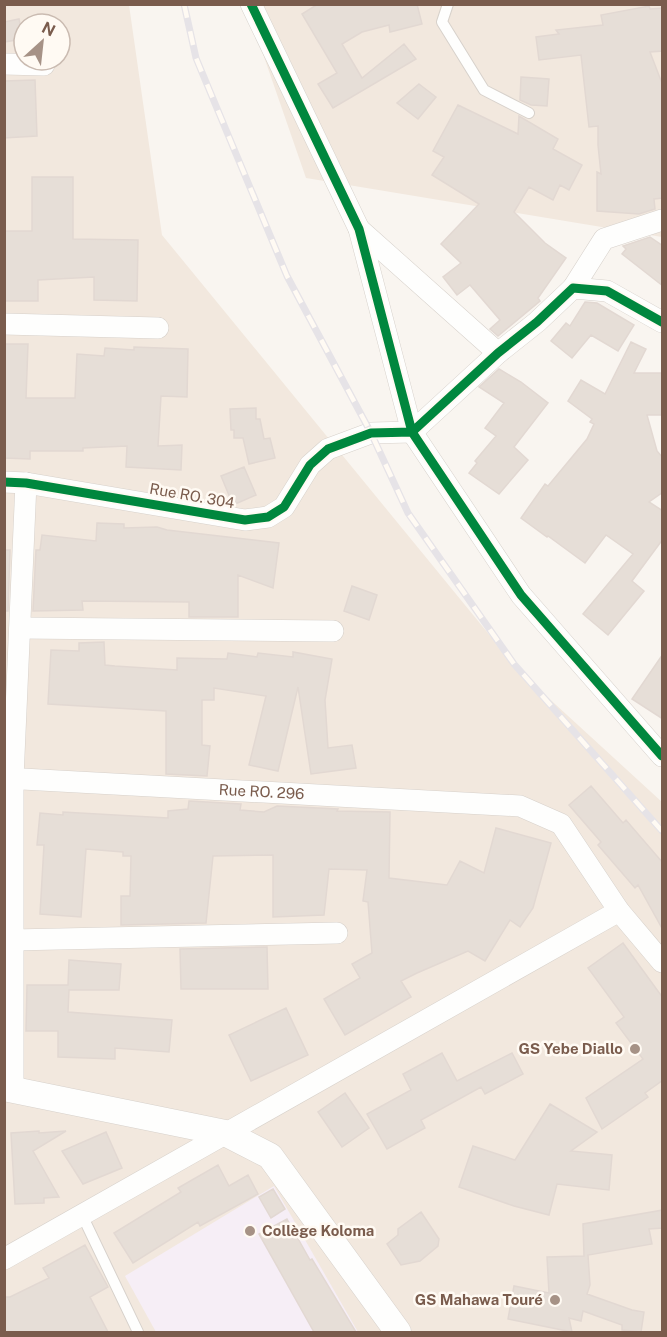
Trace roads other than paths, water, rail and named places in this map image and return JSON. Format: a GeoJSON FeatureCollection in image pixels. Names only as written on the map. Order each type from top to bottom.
{"type":"FeatureCollection","features":[{"type":"Feature","properties":{"kind":"street"},"geometry":{"type":"LineString","coordinates":[[251,4],[359,229],[412,432],[521,595],[663,756]]}},
{"type":"Feature","properties":{"kind":"street"},"geometry":{"type":"LineString","coordinates":[[412,432],[573,288],[604,239],[663,220]]}},
{"type":"Feature","properties":{"kind":"street"},"geometry":{"type":"LineString","coordinates":[[359,229],[498,353]]}},
{"type":"Feature","properties":{"kind":"street"},"geometry":{"type":"LineString","coordinates":[[573,288],[607,291],[663,322]]}},
{"type":"Feature","properties":{"kind":"street"},"geometry":{"type":"LineString","coordinates":[[4,324],[158,328]]}},
{"type":"Feature","properties":{"kind":"street","name":"Rue RO. 304"},"geometry":{"type":"LineString","coordinates":[[4,482],[26,483],[245,520],[268,517],[284,507],[310,465],[328,449],[371,433],[412,432]]}},
{"type":"Feature","properties":{"kind":"street"},"geometry":{"type":"LineString","coordinates":[[26,483],[20,628],[9,778],[9,1089],[225,1133],[270,1156],[402,1332]]}},
{"type":"Feature","properties":{"kind":"street"},"geometry":{"type":"LineString","coordinates":[[20,628],[333,631]]}},
{"type":"Feature","properties":{"kind":"street","name":"Rue RO. 296"},"geometry":{"type":"LineString","coordinates":[[9,778],[520,806],[561,824],[619,911]]}},
{"type":"Feature","properties":{"kind":"street"},"geometry":{"type":"LineString","coordinates":[[4,1259],[619,911],[663,962]]}},
{"type":"Feature","properties":{"kind":"street"},"geometry":{"type":"LineString","coordinates":[[9,940],[337,933]]}},
{"type":"Feature","properties":{"kind":"lane"},"geometry":{"type":"LineString","coordinates":[[448,4],[442,22],[483,90],[529,113]]}},
{"type":"Feature","properties":{"kind":"lane"},"geometry":{"type":"LineString","coordinates":[[82,1215],[138,1332]]}},
{"type":"Feature","properties":{"kind":"railway"},"geometry":{"type":"LineString","coordinates":[[184,4],[196,58],[287,276],[371,433],[408,513],[514,664],[662,831]]}},
{"type":"Feature","properties":{"kind":"place","name":"GS Yebe Diallo"},"geometry":{"type":"Point","coordinates":[635,1049]}},
{"type":"Feature","properties":{"kind":"place","name":"Collège Koloma"},"geometry":{"type":"Point","coordinates":[250,1231]}},
{"type":"Feature","properties":{"kind":"place","name":"GS Mahawa Touré"},"geometry":{"type":"Point","coordinates":[555,1300]}}]}
